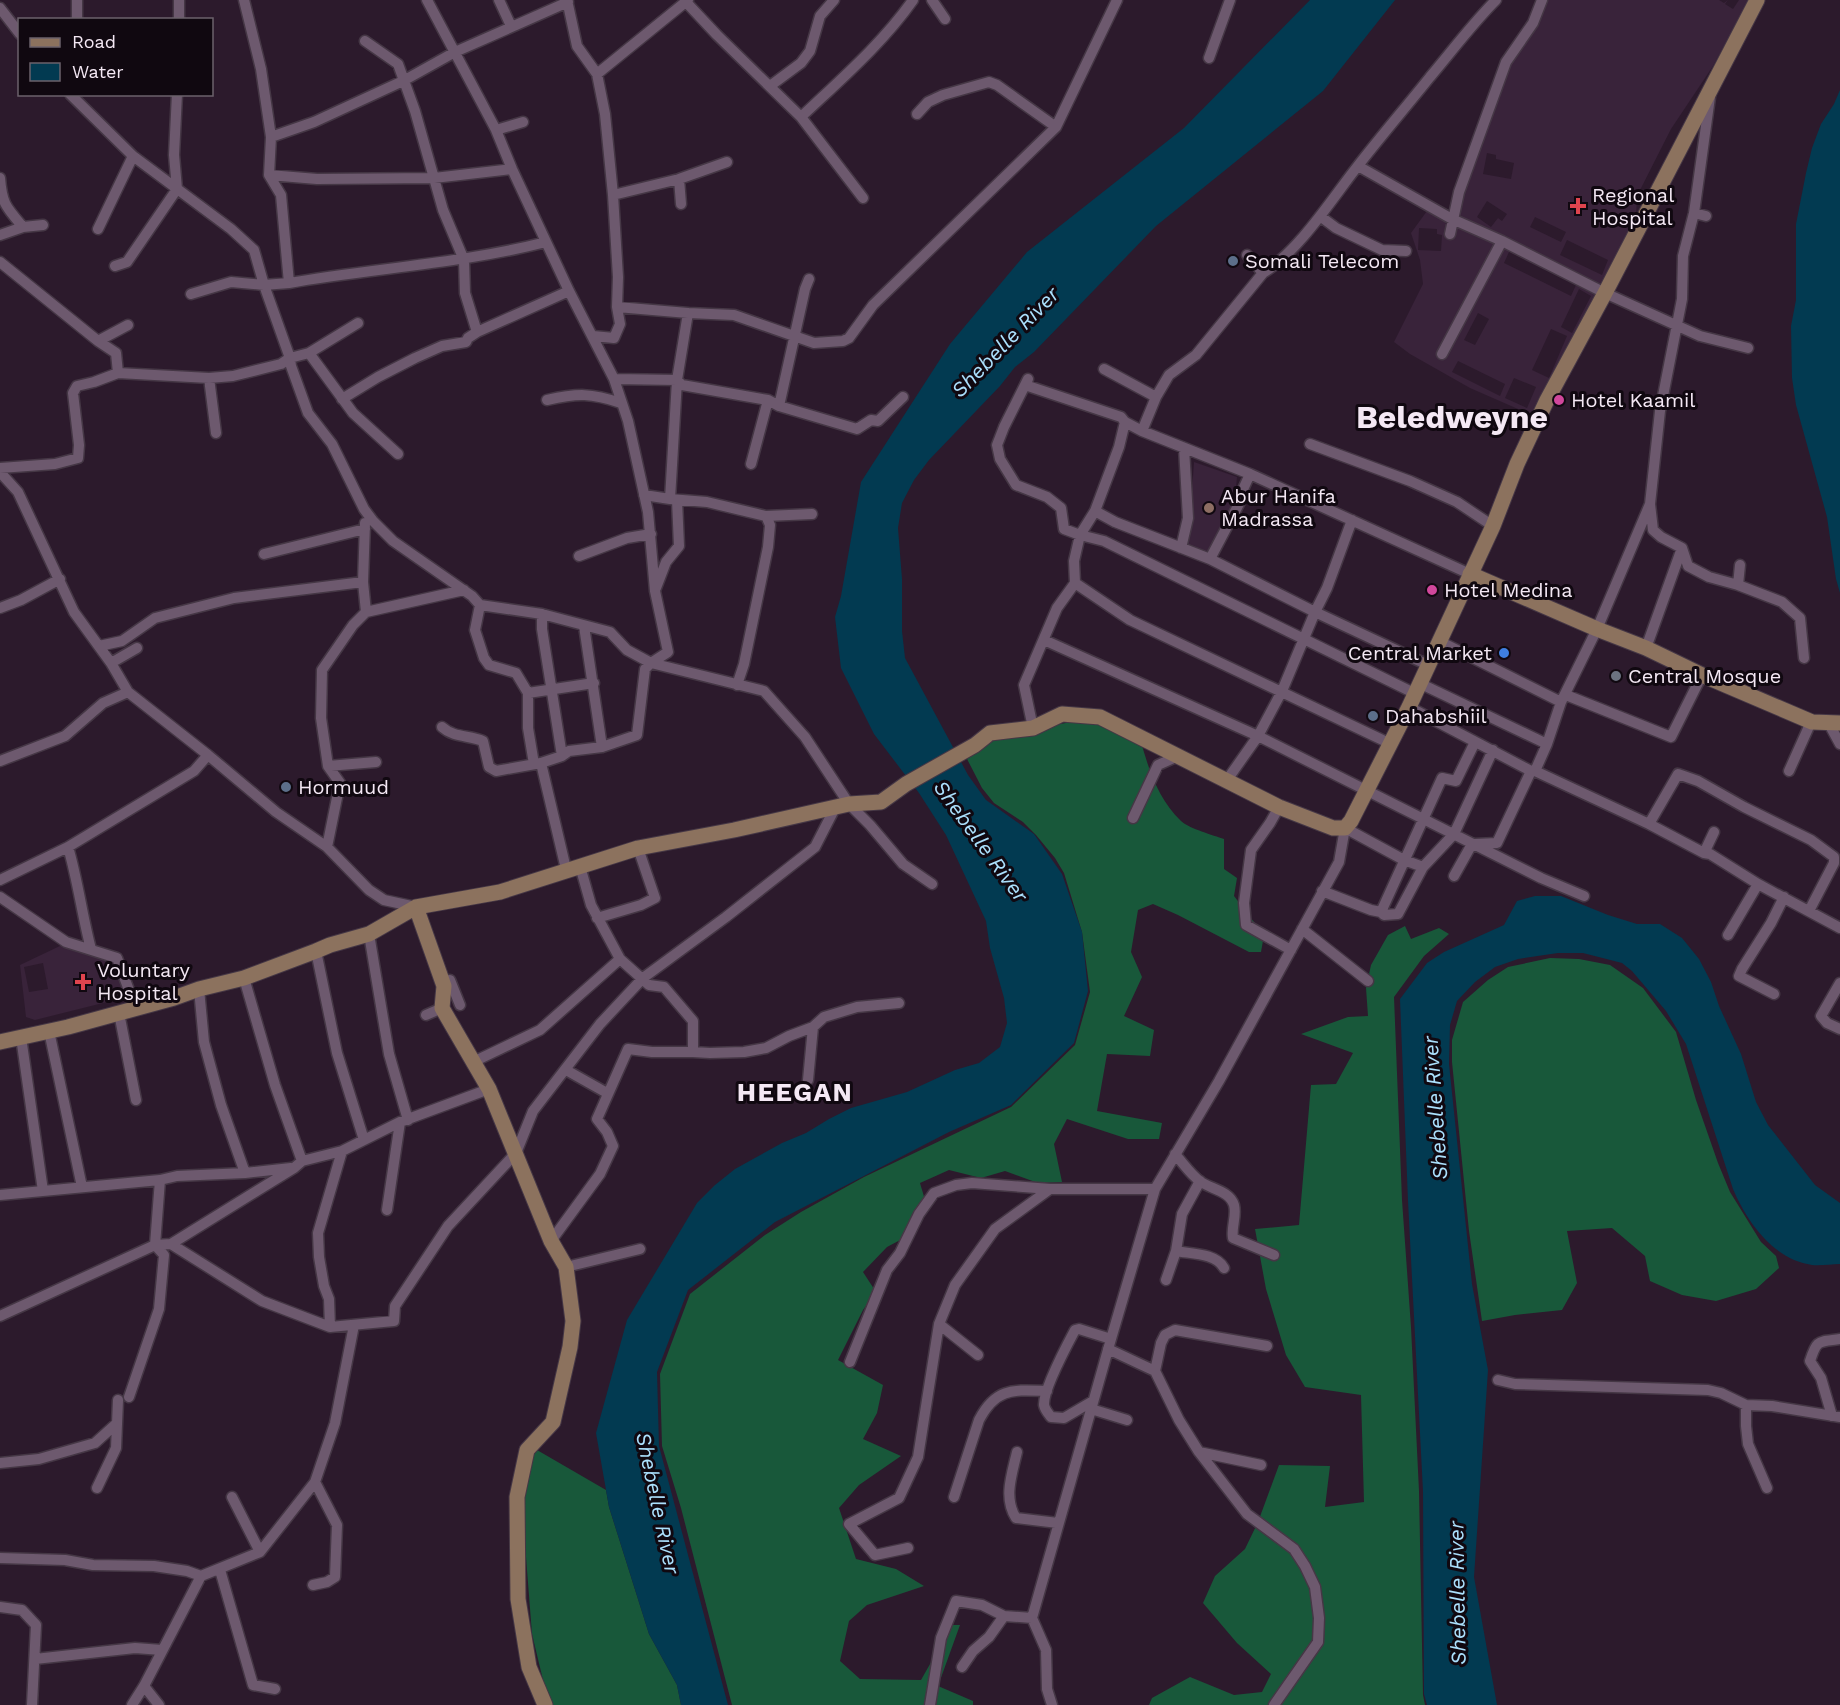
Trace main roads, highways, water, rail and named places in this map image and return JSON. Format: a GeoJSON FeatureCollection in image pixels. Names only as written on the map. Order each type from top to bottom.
{"type":"FeatureCollection","features":[{"type":"Feature","properties":{"kind":"main road"},"geometry":{"type":"LineString","coordinates":[[0,1042],[135,1009],[199,988],[244,978],[330,945],[369,934],[416,907],[500,892],[638,848],[842,806],[881,801],[906,784],[975,745],[990,733],[1033,728],[1062,714],[1100,717],[1278,807],[1333,828],[1345,828],[1351,821],[1391,744],[1493,526],[1517,464],[1547,400],[1758,0]]}},
{"type":"Feature","properties":{"kind":"main road"},"geometry":{"type":"LineString","coordinates":[[1470,574],[1646,648],[1811,722],[1834,723]]}},
{"type":"Feature","properties":{"kind":"main road"},"geometry":{"type":"LineString","coordinates":[[416,907],[449,983],[442,1008],[489,1089],[551,1241],[566,1267],[573,1321],[570,1347],[553,1422],[527,1450],[517,1497],[518,1599],[529,1666],[544,1705]]}},
{"type":"Feature","properties":{"kind":"water","name":"Shebelle River"},"geometry":{"type":"Polygon","coordinates":[[[1310,0],[1395,0],[1323,91],[1156,226],[1034,352],[1015,367],[1000,386],[929,460],[914,480],[902,503],[898,528],[905,658],[968,775],[986,800],[1034,834],[1062,874],[1082,932],[1088,991],[1074,1043],[1011,1105],[949,1132],[775,1222],[688,1290],[657,1372],[659,1446],[728,1705],[681,1705],[677,1685],[649,1634],[609,1507],[596,1433],[627,1320],[697,1203],[735,1169],[851,1108],[907,1092],[955,1070],[979,1063],[1000,1047],[1007,1023],[1004,998],[990,948],[986,921],[946,835],[919,793],[874,734],[841,668],[835,617],[841,596],[861,482],[950,344],[1027,252],[1184,128],[1310,0]]]}},
{"type":"Feature","properties":{"kind":"water"},"geometry":{"type":"Polygon","coordinates":[[[1840,90],[1840,593],[1827,517],[1796,405],[1792,378],[1791,326],[1796,300],[1796,224],[1806,173],[1821,124],[1840,90]]]}},
{"type":"Feature","properties":{"kind":"water","name":"Shebelle River"},"geometry":{"type":"Polygon","coordinates":[[[1535,896],[1561,896],[1637,924],[1660,924],[1682,938],[1699,959],[1711,982],[1719,1006],[1741,1054],[1756,1102],[1768,1125],[1815,1185],[1840,1203],[1840,1264],[1812,1265],[1798,1262],[1774,1247],[1754,1226],[1733,1189],[1686,1044],[1666,1011],[1632,971],[1622,963],[1583,953],[1558,953],[1518,959],[1495,967],[1475,982],[1457,1001],[1450,1025],[1449,1064],[1472,1284],[1488,1370],[1474,1577],[1497,1705],[1427,1705],[1424,1694],[1423,1491],[1400,999],[1427,963],[1444,952],[1504,925],[1517,901],[1535,896]]]}},
{"type":"Feature","properties":{"kind":"place","name":"Regional Hospital"},"geometry":{"type":"Point","coordinates":[1578,206]}},
{"type":"Feature","properties":{"kind":"place","name":"Somali Telecom"},"geometry":{"type":"Point","coordinates":[1233,261]}},
{"type":"Feature","properties":{"kind":"place","name":"Hotel Kaamil"},"geometry":{"type":"Point","coordinates":[1559,400]}},
{"type":"Feature","properties":{"kind":"place","name":"Abur Hanifa Madrassa"},"geometry":{"type":"Point","coordinates":[1209,508]}},
{"type":"Feature","properties":{"kind":"place","name":"Hotel Medina"},"geometry":{"type":"Point","coordinates":[1432,590]}},
{"type":"Feature","properties":{"kind":"place","name":"Central Market"},"geometry":{"type":"Point","coordinates":[1504,653]}},
{"type":"Feature","properties":{"kind":"place","name":"Central Mosque"},"geometry":{"type":"Point","coordinates":[1616,676]}},
{"type":"Feature","properties":{"kind":"place","name":"Dahabshiil"},"geometry":{"type":"Point","coordinates":[1373,716]}},
{"type":"Feature","properties":{"kind":"place","name":"Hormuud"},"geometry":{"type":"Point","coordinates":[286,787]}},
{"type":"Feature","properties":{"kind":"place","name":"Voluntary Hospital"},"geometry":{"type":"Point","coordinates":[83,982]}},
{"type":"Feature","properties":{"kind":"district","name":"Beledweyne"},"geometry":{"type":"Point","coordinates":[1452,417]}},
{"type":"Feature","properties":{"kind":"district","name":"HEEGAN"},"geometry":{"type":"Point","coordinates":[795,1092]}}]}
